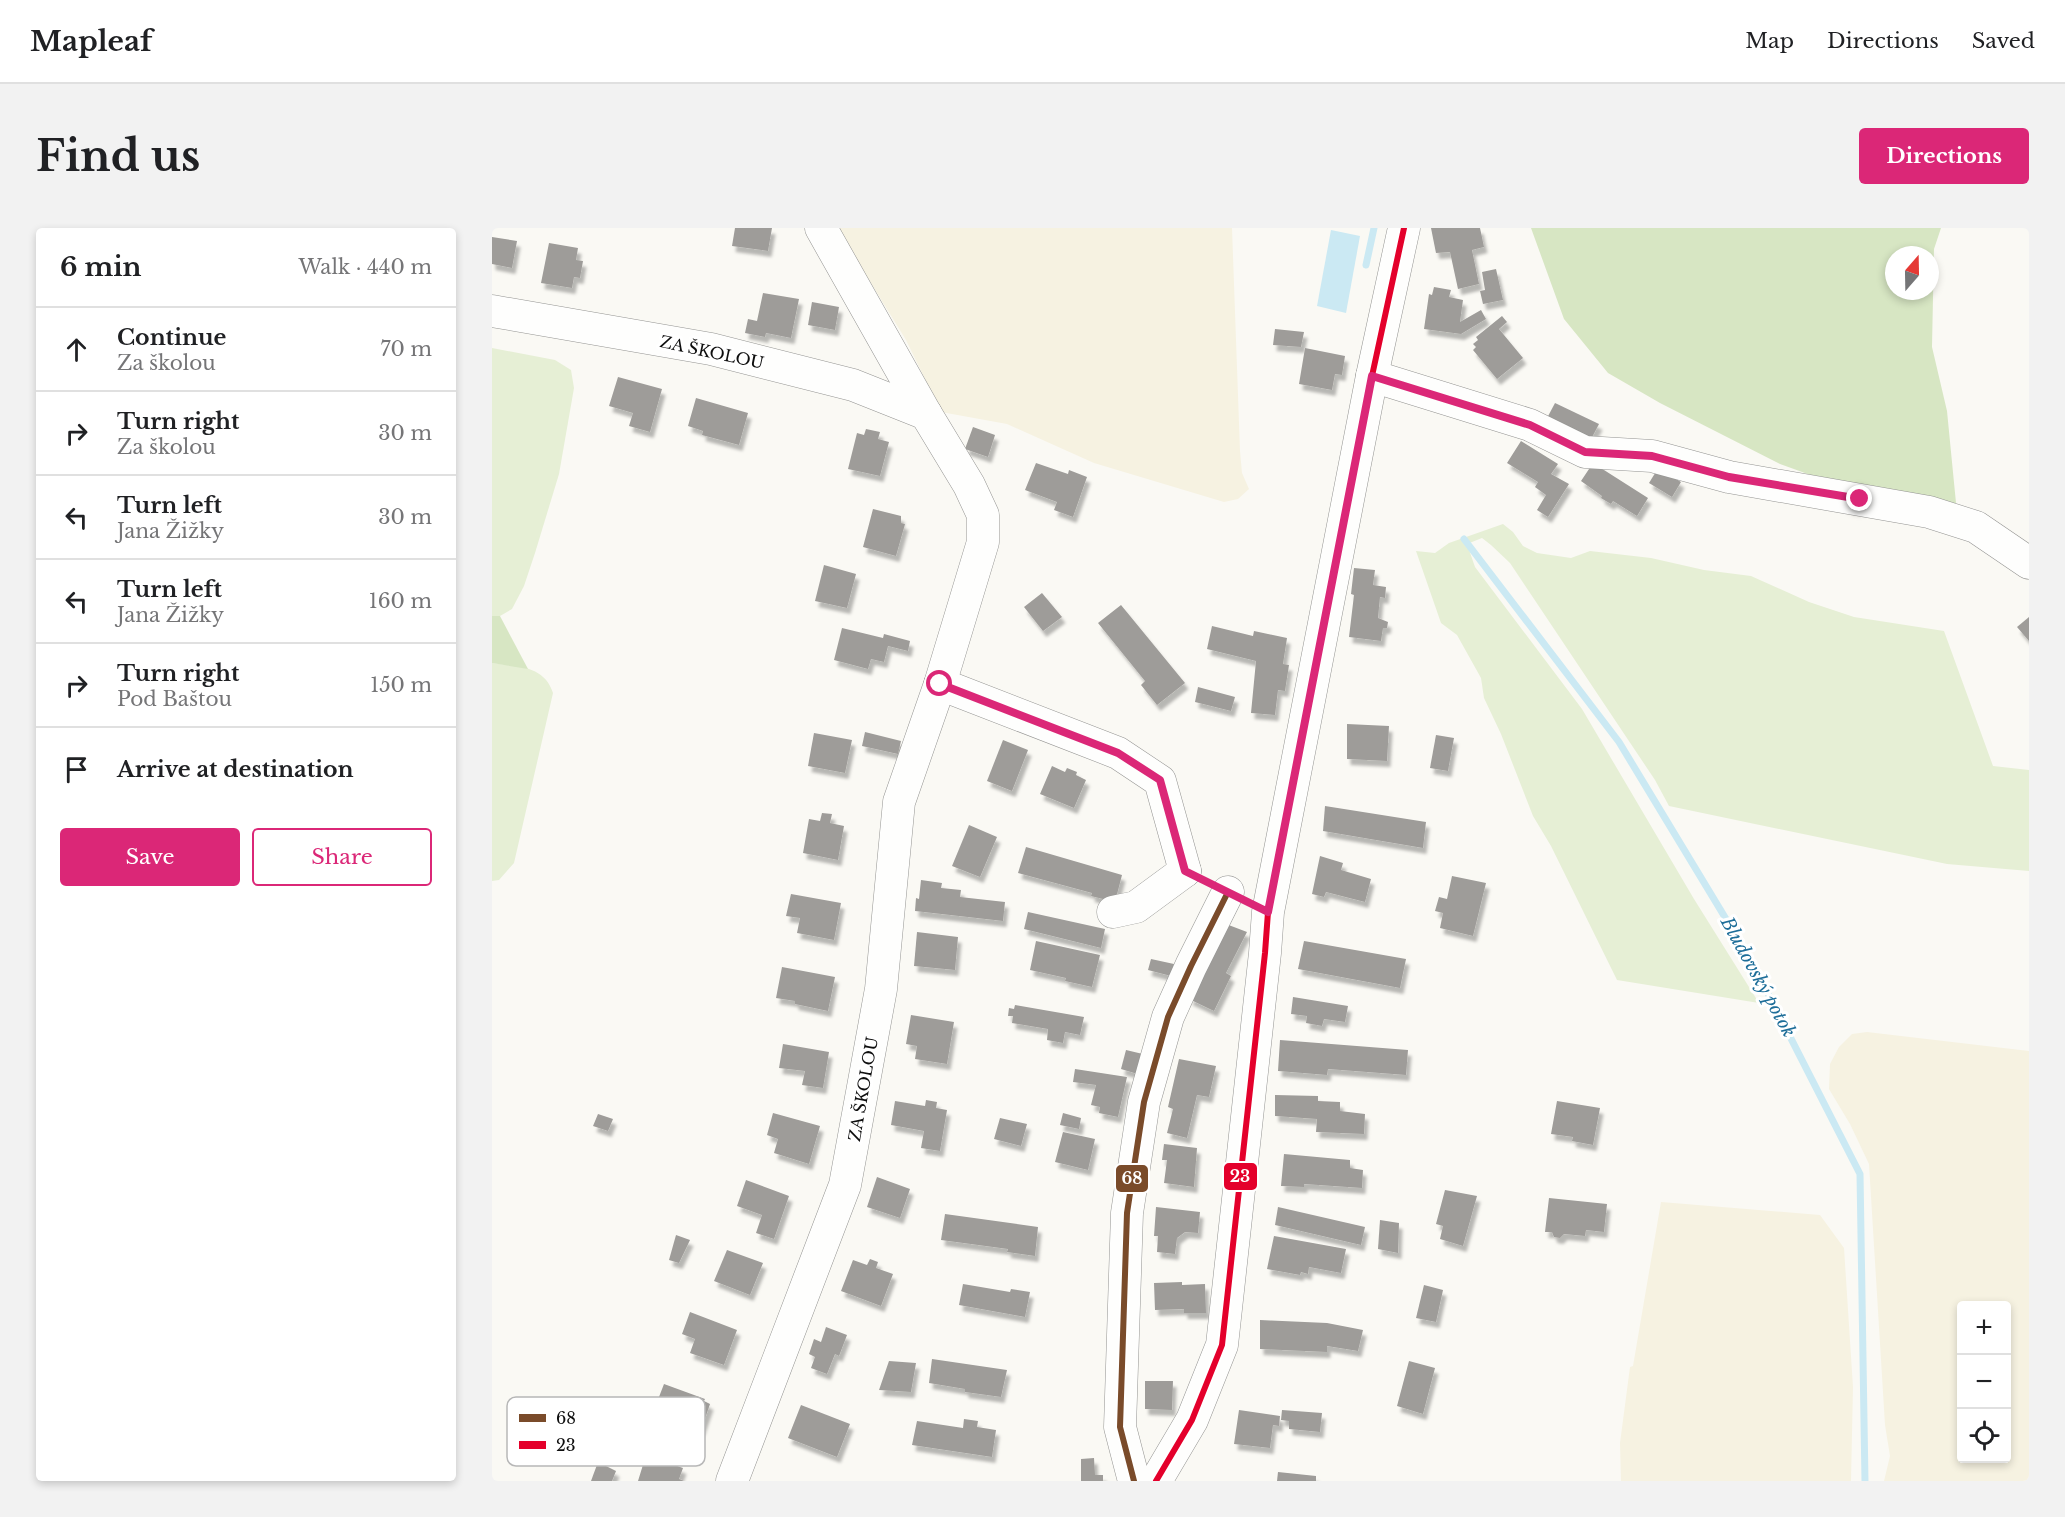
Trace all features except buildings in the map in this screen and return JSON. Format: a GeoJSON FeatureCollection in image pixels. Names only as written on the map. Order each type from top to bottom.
{"type":"FeatureCollection","features":[{"type":"Feature","properties":{"kind":"street","name":"ZA ŠKOLOU"},"geometry":{"type":"LineString","coordinates":[[732,1481],[845,1185],[881,989],[899,802],[940,684],[983,542],[983,515],[969,485],[926,414],[821,228]]}},
{"type":"Feature","properties":{"kind":"street"},"geometry":{"type":"LineString","coordinates":[[1156,1481],[1192,1420],[1222,1345],[1268,912],[1372,376],[1404,228]]}},
{"type":"Feature","properties":{"kind":"street","name":"ZA ŠKOLOU"},"geometry":{"type":"LineString","coordinates":[[492,311],[711,349],[854,386],[926,414]]}},
{"type":"Feature","properties":{"kind":"street"},"geometry":{"type":"LineString","coordinates":[[1372,376],[1530,425],[1585,452],[1652,456],[1729,477],[1929,512],[1976,528],[2029,563]]}},
{"type":"Feature","properties":{"kind":"street"},"geometry":{"type":"LineString","coordinates":[[940,684],[1118,753],[1160,780],[1185,871],[1268,912]]}},
{"type":"Feature","properties":{"kind":"street"},"geometry":{"type":"LineString","coordinates":[[1113,912],[1136,908],[1185,871]]}},
{"type":"Feature","properties":{"kind":"street"},"geometry":{"type":"LineString","coordinates":[[1134,1481],[1120,1427],[1120,1415],[1127,1213],[1144,1102],[1168,1017],[1228,892]]}},
{"type":"Feature","properties":{"kind":"shaded area"},"geometry":{"type":"Polygon","coordinates":[[[837,228],[1232,228],[1240,451],[1242,473],[1249,489],[1238,499],[1224,502],[1094,463],[1007,424],[941,412],[906,340],[837,228]]]}},
{"type":"Feature","properties":{"kind":"shaded area"},"geometry":{"type":"Polygon","coordinates":[[[1867,1032],[2029,1051],[2029,1481],[1884,1481],[1890,1456],[1885,1425],[1869,1164],[1850,1124],[1829,1089],[1830,1064],[1839,1047],[1852,1034],[1867,1032]]]}},
{"type":"Feature","properties":{"kind":"shaded area"},"geometry":{"type":"Polygon","coordinates":[[[1661,1202],[1820,1215],[1844,1248],[1853,1387],[1851,1481],[1621,1481],[1620,1443],[1630,1367],[1633,1366],[1661,1202]]]}},
{"type":"Feature","properties":{"kind":"green space"},"geometry":{"type":"Polygon","coordinates":[[[1531,228],[1941,228],[1935,246],[1885,246],[1885,300],[1933,300],[1932,347],[1947,411],[1956,503],[1899,507],[1780,464],[1660,403],[1608,373],[1564,319],[1531,228]]]}},
{"type":"Feature","properties":{"kind":"green space"},"geometry":{"type":"Polygon","coordinates":[[[492,348],[555,360],[571,370],[574,388],[559,474],[535,553],[524,586],[512,609],[500,616],[492,616],[492,348]]]}},
{"type":"Feature","properties":{"kind":"green space"},"geometry":{"type":"Polygon","coordinates":[[[1503,524],[1513,532],[1523,546],[1537,553],[1571,558],[1590,551],[1651,558],[1704,570],[1751,576],[1809,602],[1854,617],[1944,631],[1993,766],[2029,770],[2029,871],[1947,864],[1669,806],[1655,780],[1510,563],[1482,538],[1467,544],[1475,567],[1582,709],[1694,899],[1759,1003],[1617,980],[1551,846],[1533,816],[1501,734],[1484,698],[1481,678],[1457,635],[1441,623],[1416,551],[1435,553],[1449,543],[1503,524]]]}},
{"type":"Feature","properties":{"kind":"green space"},"geometry":{"type":"Polygon","coordinates":[[[492,616],[500,616],[528,669],[492,663],[492,616]]]}},
{"type":"Feature","properties":{"kind":"green space"},"geometry":{"type":"Polygon","coordinates":[[[492,663],[536,672],[549,684],[553,693],[514,863],[499,880],[492,881],[492,663]]]}},
{"type":"Feature","properties":{"kind":"water"},"geometry":{"type":"Polygon","coordinates":[[[1331,230],[1360,236],[1346,313],[1317,306],[1331,230]]]}},
{"type":"Feature","properties":{"kind":"waterway","name":"Bludovský potok"},"geometry":{"type":"LineString","coordinates":[[1366,265],[1374,228]]}},
{"type":"Feature","properties":{"kind":"waterway","name":"Bludovský potok"},"geometry":{"type":"LineString","coordinates":[[1464,539],[1619,742],[1752,962],[1860,1174],[1865,1481]]}},
{"type":"Feature","properties":{"kind":"transit line","name":"23"},"geometry":{"type":"LineString","coordinates":[[1156,1481],[1192,1420],[1222,1345],[1268,912],[1372,376],[1404,228]]}},
{"type":"Feature","properties":{"kind":"transit line","name":"68"},"geometry":{"type":"LineString","coordinates":[[1134,1481],[1120,1427],[1127,1213],[1144,1102],[1168,1017],[1228,892]]}},
{"type":"Feature","properties":{"kind":"route"},"geometry":{"type":"LineString","coordinates":[[940,684],[1118,753],[1160,780],[1185,871],[1268,912],[1372,376],[1530,425],[1585,452],[1652,456],[1729,477],[1860,499]]}}]}
